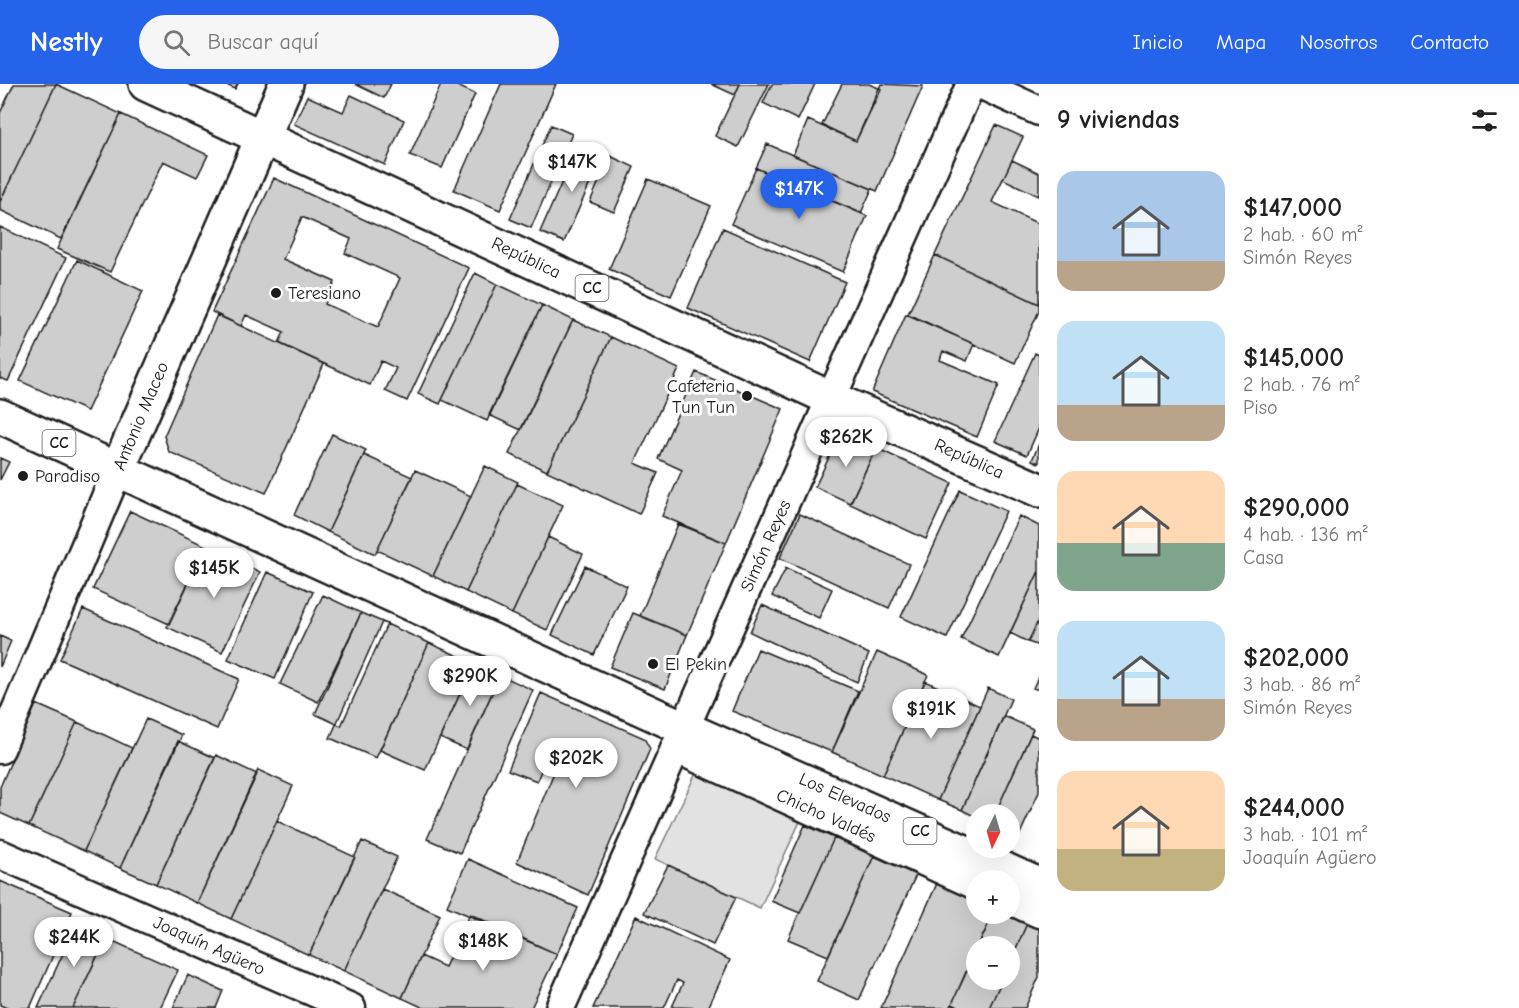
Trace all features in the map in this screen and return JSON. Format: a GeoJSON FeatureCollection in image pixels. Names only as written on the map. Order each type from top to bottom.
{"type":"FeatureCollection","features":[{"type":"Feature","properties":{"kind":"main road","name":"República"},"geometry":{"type":"LineString","coordinates":[[146,84],[832,399],[1039,490]]}},
{"type":"Feature","properties":{"kind":"main road","name":"Antonio Maceo"},"geometry":{"type":"LineString","coordinates":[[118,469],[286,84]]}},
{"type":"Feature","properties":{"kind":"main road","name":"CC"},"geometry":{"type":"LineString","coordinates":[[0,416],[118,469],[679,738]]}},
{"type":"Feature","properties":{"kind":"main road","name":"Los Elevados"},"geometry":{"type":"LineString","coordinates":[[679,738],[800,778],[1039,885]]}},
{"type":"Feature","properties":{"kind":"street","name":"Simón Reyes"},"geometry":{"type":"LineString","coordinates":[[560,1008],[971,84]]}},
{"type":"Feature","properties":{"kind":"street"},"geometry":{"type":"LineString","coordinates":[[980,84],[1039,111]]}},
{"type":"Feature","properties":{"kind":"street","name":"Antonio Maceo"},"geometry":{"type":"LineString","coordinates":[[0,749],[118,469]]}},
{"type":"Feature","properties":{"kind":"street","name":"Chicho Valdés"},"geometry":{"type":"LineString","coordinates":[[679,738],[966,880]]}},
{"type":"Feature","properties":{"kind":"street","name":"Joaquín Agüero"},"geometry":{"type":"LineString","coordinates":[[0,854],[351,1008]]}},
{"type":"Feature","properties":{"kind":"street"},"geometry":{"type":"LineString","coordinates":[[1020,904],[1039,913]]}},
{"type":"Feature","properties":{"kind":"shaded area"},"geometry":{"type":"Polygon","coordinates":[[[699,767],[803,815],[760,908],[655,859],[699,767]]]}},
{"type":"Feature","properties":{"kind":"building"},"geometry":{"type":"Polygon","coordinates":[[[14,84],[56,84],[0,202],[0,113],[14,84]]]}},
{"type":"Feature","properties":{"kind":"building"},"geometry":{"type":"Polygon","coordinates":[[[56,84],[121,114],[61,239],[0,210],[0,202],[56,84]]]}},
{"type":"Feature","properties":{"kind":"building"},"geometry":{"type":"Polygon","coordinates":[[[224,84],[238,84],[235,89],[224,84]]]}},
{"type":"Feature","properties":{"kind":"building"},"geometry":{"type":"Polygon","coordinates":[[[355,84],[391,84],[384,98],[355,84]]]}},
{"type":"Feature","properties":{"kind":"building"},"geometry":{"type":"Polygon","coordinates":[[[441,84],[453,84],[475,94],[442,168],[410,155],[441,84]]]}},
{"type":"Feature","properties":{"kind":"building"},"geometry":{"type":"Polygon","coordinates":[[[501,84],[556,84],[500,210],[454,190],[501,84]]]}},
{"type":"Feature","properties":{"kind":"building"},"geometry":{"type":"Polygon","coordinates":[[[711,84],[740,84],[735,95],[711,84]]]}},
{"type":"Feature","properties":{"kind":"building"},"geometry":{"type":"Polygon","coordinates":[[[740,84],[769,84],[738,147],[715,136],[740,84]]]}},
{"type":"Feature","properties":{"kind":"building"},"geometry":{"type":"Polygon","coordinates":[[[772,84],[815,84],[798,120],[763,103],[772,84]]]}},
{"type":"Feature","properties":{"kind":"building"},"geometry":{"type":"Polygon","coordinates":[[[842,84],[869,84],[881,89],[856,141],[822,125],[842,84]]]}},
{"type":"Feature","properties":{"kind":"building"},"geometry":{"type":"Polygon","coordinates":[[[881,84],[923,86],[877,191],[793,155],[808,120],[856,141],[881,84]]]}},
{"type":"Feature","properties":{"kind":"building"},"geometry":{"type":"Polygon","coordinates":[[[351,95],[404,120],[385,165],[294,124],[307,96],[343,112],[351,95]]]}},
{"type":"Feature","properties":{"kind":"building"},"geometry":{"type":"Polygon","coordinates":[[[121,114],[208,155],[197,177],[163,161],[110,272],[57,249],[121,114]]]}},
{"type":"Feature","properties":{"kind":"building"},"geometry":{"type":"Polygon","coordinates":[[[551,125],[572,134],[531,228],[510,219],[551,125]]]}},
{"type":"Feature","properties":{"kind":"building"},"geometry":{"type":"Polygon","coordinates":[[[996,125],[1023,137],[992,202],[1039,224],[1039,304],[935,255],[996,125]]]}},
{"type":"Feature","properties":{"kind":"building"},"geometry":{"type":"Polygon","coordinates":[[[579,143],[603,154],[564,242],[540,232],[579,143]]]}},
{"type":"Feature","properties":{"kind":"building"},"geometry":{"type":"Polygon","coordinates":[[[767,144],[872,189],[861,213],[756,168],[767,144]]]}},
{"type":"Feature","properties":{"kind":"building"},"geometry":{"type":"Polygon","coordinates":[[[610,156],[634,167],[614,212],[590,202],[610,156]]]}},
{"type":"Feature","properties":{"kind":"building"},"geometry":{"type":"Polygon","coordinates":[[[1012,160],[1039,173],[1039,196],[1003,179],[1012,160]]]}},
{"type":"Feature","properties":{"kind":"building"},"geometry":{"type":"Polygon","coordinates":[[[756,168],[867,216],[843,272],[731,224],[756,168]]]}},
{"type":"Feature","properties":{"kind":"building","name":"Teresiano"},"geometry":{"type":"Polygon","coordinates":[[[274,178],[469,268],[407,401],[385,391],[396,368],[381,361],[370,385],[279,343],[284,332],[246,315],[241,326],[212,312],[274,178]],[[302,217],[283,259],[335,282],[325,304],[378,327],[400,278],[345,253],[351,239],[302,217]]]}},
{"type":"Feature","properties":{"kind":"building"},"geometry":{"type":"Polygon","coordinates":[[[648,179],[711,206],[671,296],[609,269],[648,179]]]}},
{"type":"Feature","properties":{"kind":"building"},"geometry":{"type":"Polygon","coordinates":[[[0,227],[66,258],[8,381],[0,378],[0,227]]]}},
{"type":"Feature","properties":{"kind":"building"},"geometry":{"type":"Polygon","coordinates":[[[723,228],[845,282],[810,362],[688,308],[723,228]]]}},
{"type":"Feature","properties":{"kind":"building"},"geometry":{"type":"Polygon","coordinates":[[[935,255],[1039,304],[1039,311],[1015,363],[908,314],[935,255]]]}},
{"type":"Feature","properties":{"kind":"building"},"geometry":{"type":"Polygon","coordinates":[[[77,260],[143,291],[87,411],[20,381],[77,260]]]}},
{"type":"Feature","properties":{"kind":"building"},"geometry":{"type":"Polygon","coordinates":[[[475,273],[497,284],[440,404],[418,394],[475,273]]]}},
{"type":"Feature","properties":{"kind":"building"},"geometry":{"type":"Polygon","coordinates":[[[497,284],[542,305],[487,421],[442,400],[497,284]]]}},
{"type":"Feature","properties":{"kind":"building"},"geometry":{"type":"Polygon","coordinates":[[[542,305],[573,320],[521,430],[489,415],[542,305]]]}},
{"type":"Feature","properties":{"kind":"building"},"geometry":{"type":"Polygon","coordinates":[[[906,314],[974,344],[967,361],[943,351],[940,360],[999,385],[977,437],[872,392],[906,314]]]}},
{"type":"Feature","properties":{"kind":"building"},"geometry":{"type":"Polygon","coordinates":[[[217,315],[324,364],[266,493],[169,452],[164,436],[217,315]]]}},
{"type":"Feature","properties":{"kind":"building"},"geometry":{"type":"Polygon","coordinates":[[[573,320],[611,337],[547,471],[509,454],[573,320]]]}},
{"type":"Feature","properties":{"kind":"building"},"geometry":{"type":"Polygon","coordinates":[[[611,337],[679,369],[635,463],[658,473],[639,514],[547,471],[611,337]]]}},
{"type":"Feature","properties":{"kind":"building"},"geometry":{"type":"Polygon","coordinates":[[[1035,353],[1039,355],[1039,428],[1027,455],[995,441],[1035,353]]]}},
{"type":"Feature","properties":{"kind":"building"},"geometry":{"type":"Polygon","coordinates":[[[696,372],[783,409],[726,543],[662,516],[682,470],[658,459],[696,372]]]}},
{"type":"Feature","properties":{"kind":"building"},"geometry":{"type":"Polygon","coordinates":[[[841,432],[876,448],[850,503],[815,487],[841,432]]]}},
{"type":"Feature","properties":{"kind":"building"},"geometry":{"type":"Polygon","coordinates":[[[332,434],[366,450],[328,532],[294,515],[332,434]]]}},
{"type":"Feature","properties":{"kind":"building"},"geometry":{"type":"Polygon","coordinates":[[[1039,444],[1039,463],[1032,460],[1039,444]]]}},
{"type":"Feature","properties":{"kind":"building"},"geometry":{"type":"Polygon","coordinates":[[[876,448],[952,483],[926,539],[850,504],[876,448]]]}},
{"type":"Feature","properties":{"kind":"building"},"geometry":{"type":"Polygon","coordinates":[[[364,455],[412,477],[375,554],[328,532],[364,455]]]}},
{"type":"Feature","properties":{"kind":"building"},"geometry":{"type":"Polygon","coordinates":[[[0,458],[9,462],[0,480],[0,458]]]}},
{"type":"Feature","properties":{"kind":"building"},"geometry":{"type":"Polygon","coordinates":[[[485,466],[518,482],[466,592],[433,576],[485,466]]]}},
{"type":"Feature","properties":{"kind":"building"},"geometry":{"type":"Polygon","coordinates":[[[415,470],[471,496],[433,576],[377,550],[415,470]]]}},
{"type":"Feature","properties":{"kind":"building"},"geometry":{"type":"Polygon","coordinates":[[[517,484],[563,505],[512,614],[466,592],[517,484]]]}},
{"type":"Feature","properties":{"kind":"building"},"geometry":{"type":"Polygon","coordinates":[[[960,490],[1006,511],[947,638],[901,617],[960,490]]]}},
{"type":"Feature","properties":{"kind":"building"},"geometry":{"type":"Polygon","coordinates":[[[130,511],[206,546],[169,624],[93,589],[130,511]]]}},
{"type":"Feature","properties":{"kind":"building"},"geometry":{"type":"Polygon","coordinates":[[[800,514],[909,564],[889,608],[780,558],[800,514]]]}},
{"type":"Feature","properties":{"kind":"building"},"geometry":{"type":"Polygon","coordinates":[[[1019,516],[1039,526],[1039,571],[999,657],[961,639],[1019,516]]]}},
{"type":"Feature","properties":{"kind":"building"},"geometry":{"type":"Polygon","coordinates":[[[678,524],[726,543],[687,635],[640,616],[678,524]]]}},
{"type":"Feature","properties":{"kind":"building"},"geometry":{"type":"Polygon","coordinates":[[[548,537],[583,554],[547,630],[512,614],[548,537]]]}},
{"type":"Feature","properties":{"kind":"building"},"geometry":{"type":"Polygon","coordinates":[[[206,546],[260,572],[222,652],[167,627],[206,546]]]}},
{"type":"Feature","properties":{"kind":"building"},"geometry":{"type":"Polygon","coordinates":[[[585,566],[627,586],[594,655],[552,635],[585,566]]]}},
{"type":"Feature","properties":{"kind":"building"},"geometry":{"type":"Polygon","coordinates":[[[786,568],[832,589],[819,618],[772,596],[786,568]]]}},
{"type":"Feature","properties":{"kind":"building"},"geometry":{"type":"Polygon","coordinates":[[[1039,571],[1039,619],[1028,642],[1010,633],[1039,571]]]}},
{"type":"Feature","properties":{"kind":"building"},"geometry":{"type":"Polygon","coordinates":[[[267,572],[313,592],[275,679],[228,659],[267,572]]]}},
{"type":"Feature","properties":{"kind":"building"},"geometry":{"type":"Polygon","coordinates":[[[323,595],[361,613],[318,702],[280,684],[323,595]]]}},
{"type":"Feature","properties":{"kind":"building"},"geometry":{"type":"Polygon","coordinates":[[[762,605],[869,654],[857,682],[750,632],[762,605]]]}},
{"type":"Feature","properties":{"kind":"building"},"geometry":{"type":"Polygon","coordinates":[[[83,609],[239,679],[217,729],[60,659],[83,609]]]}},
{"type":"Feature","properties":{"kind":"building"},"geometry":{"type":"Polygon","coordinates":[[[361,613],[387,624],[341,726],[315,714],[361,613]]]}},
{"type":"Feature","properties":{"kind":"building"},"geometry":{"type":"Polygon","coordinates":[[[633,613],[687,635],[665,689],[610,667],[633,613]]]}},
{"type":"Feature","properties":{"kind":"building"},"geometry":{"type":"Polygon","coordinates":[[[1039,619],[1039,646],[1028,642],[1039,619]]]}},
{"type":"Feature","properties":{"kind":"building"},"geometry":{"type":"Polygon","coordinates":[[[382,622],[429,643],[376,758],[330,738],[382,622]]]}},
{"type":"Feature","properties":{"kind":"building"},"geometry":{"type":"Polygon","coordinates":[[[0,636],[11,641],[0,667],[0,636]]]}},
{"type":"Feature","properties":{"kind":"building"},"geometry":{"type":"Polygon","coordinates":[[[429,643],[474,663],[425,770],[380,750],[429,643]]]}},
{"type":"Feature","properties":{"kind":"building"},"geometry":{"type":"Polygon","coordinates":[[[758,649],[858,691],[832,752],[732,711],[758,649]]]}},
{"type":"Feature","properties":{"kind":"building"},"geometry":{"type":"Polygon","coordinates":[[[877,652],[928,675],[883,775],[832,752],[877,652]]]}},
{"type":"Feature","properties":{"kind":"building"},"geometry":{"type":"Polygon","coordinates":[[[474,663],[500,675],[467,750],[440,738],[474,663]]]}},
{"type":"Feature","properties":{"kind":"building"},"geometry":{"type":"Polygon","coordinates":[[[500,675],[533,690],[460,853],[427,839],[500,675]]]}},
{"type":"Feature","properties":{"kind":"building"},"geometry":{"type":"Polygon","coordinates":[[[1039,675],[1039,690],[1033,688],[1039,675]]]}},
{"type":"Feature","properties":{"kind":"building"},"geometry":{"type":"Polygon","coordinates":[[[925,681],[980,706],[938,800],[883,775],[925,681]]]}},
{"type":"Feature","properties":{"kind":"building"},"geometry":{"type":"Polygon","coordinates":[[[988,688],[1011,699],[962,810],[938,800],[988,688]]]}},
{"type":"Feature","properties":{"kind":"building"},"geometry":{"type":"Polygon","coordinates":[[[541,693],[644,738],[650,749],[588,895],[517,862],[557,765],[546,758],[537,781],[508,770],[541,693]]]}},
{"type":"Feature","properties":{"kind":"building"},"geometry":{"type":"Polygon","coordinates":[[[36,704],[77,722],[29,826],[0,813],[0,787],[36,704]]]}},
{"type":"Feature","properties":{"kind":"building"},"geometry":{"type":"Polygon","coordinates":[[[1004,716],[1033,729],[999,804],[966,804],[966,812],[962,810],[1004,716]]]}},
{"type":"Feature","properties":{"kind":"building"},"geometry":{"type":"Polygon","coordinates":[[[146,719],[182,735],[120,868],[84,851],[146,719]]]}},
{"type":"Feature","properties":{"kind":"building"},"geometry":{"type":"Polygon","coordinates":[[[77,722],[132,748],[84,851],[29,826],[77,722]]]}},
{"type":"Feature","properties":{"kind":"building"},"geometry":{"type":"Polygon","coordinates":[[[1031,734],[1039,738],[1039,792],[1020,834],[1020,804],[1000,804],[1031,734]]]}},
{"type":"Feature","properties":{"kind":"building"},"geometry":{"type":"Polygon","coordinates":[[[178,741],[215,758],[156,884],[120,868],[178,741]]]}},
{"type":"Feature","properties":{"kind":"building"},"geometry":{"type":"Polygon","coordinates":[[[216,755],[257,774],[197,903],[156,884],[216,755]]]}},
{"type":"Feature","properties":{"kind":"building"},"geometry":{"type":"Polygon","coordinates":[[[258,770],[293,786],[231,919],[197,903],[258,770]]]}},
{"type":"Feature","properties":{"kind":"building"},"geometry":{"type":"Polygon","coordinates":[[[277,821],[355,857],[309,955],[231,919],[277,821]]]}},
{"type":"Feature","properties":{"kind":"building"},"geometry":{"type":"Polygon","coordinates":[[[805,825],[834,838],[800,913],[771,901],[805,825]]]}},
{"type":"Feature","properties":{"kind":"building"},"geometry":{"type":"Polygon","coordinates":[[[834,838],[874,856],[828,956],[788,939],[834,838]]]}},
{"type":"Feature","properties":{"kind":"building"},"geometry":{"type":"Polygon","coordinates":[[[362,841],[397,857],[344,971],[309,955],[362,841]]]}},
{"type":"Feature","properties":{"kind":"building"},"geometry":{"type":"Polygon","coordinates":[[[874,856],[916,875],[859,1000],[817,981],[874,856]]]}},
{"type":"Feature","properties":{"kind":"building"},"geometry":{"type":"Polygon","coordinates":[[[468,859],[578,908],[557,954],[447,906],[468,859]]]}},
{"type":"Feature","properties":{"kind":"building"},"geometry":{"type":"Polygon","coordinates":[[[668,865],[736,897],[713,945],[644,913],[668,865]]]}},
{"type":"Feature","properties":{"kind":"building"},"geometry":{"type":"Polygon","coordinates":[[[939,879],[966,891],[966,924],[988,924],[983,936],[966,936],[966,973],[950,1008],[881,1008],[939,879]]]}},
{"type":"Feature","properties":{"kind":"building"},"geometry":{"type":"Polygon","coordinates":[[[0,881],[72,912],[30,1008],[7,1008],[0,1005],[0,881]]]}},
{"type":"Feature","properties":{"kind":"building"},"geometry":{"type":"Polygon","coordinates":[[[382,889],[440,915],[402,998],[344,971],[382,889]]]}},
{"type":"Feature","properties":{"kind":"building"},"geometry":{"type":"Polygon","coordinates":[[[470,914],[557,954],[531,1008],[424,1008],[402,998],[421,956],[445,967],[470,914]]]}},
{"type":"Feature","properties":{"kind":"building"},"geometry":{"type":"Polygon","coordinates":[[[636,916],[730,960],[708,1008],[672,1007],[683,983],[677,980],[664,1008],[593,1008],[636,916]]]}},
{"type":"Feature","properties":{"kind":"building"},"geometry":{"type":"Polygon","coordinates":[[[1020,917],[1029,919],[1020,939],[1020,936],[983,936],[988,924],[1020,924],[1020,917]]]}},
{"type":"Feature","properties":{"kind":"building"},"geometry":{"type":"Polygon","coordinates":[[[1029,919],[1039,924],[1039,977],[1025,1008],[989,1008],[997,990],[1020,990],[1020,939],[1029,919]]]}},
{"type":"Feature","properties":{"kind":"building"},"geometry":{"type":"Polygon","coordinates":[[[78,921],[107,935],[73,1008],[38,1008],[78,921]]]}},
{"type":"Feature","properties":{"kind":"building"},"geometry":{"type":"Polygon","coordinates":[[[106,938],[178,970],[160,1008],[73,1008],[106,938]]]}},
{"type":"Feature","properties":{"kind":"building"},"geometry":{"type":"Polygon","coordinates":[[[966,972],[966,990],[997,990],[989,1008],[961,1008],[952,1004],[966,972]]]}},
{"type":"Feature","properties":{"kind":"building"},"geometry":{"type":"Polygon","coordinates":[[[188,975],[223,991],[216,1008],[173,1008],[188,975]]]}},
{"type":"Feature","properties":{"kind":"place","name":"Teresiano"},"geometry":{"type":"Point","coordinates":[276,293]}},
{"type":"Feature","properties":{"kind":"place","name":"Cafeteria Tun Tun"},"geometry":{"type":"Point","coordinates":[747,396]}},
{"type":"Feature","properties":{"kind":"place","name":"Paradiso"},"geometry":{"type":"Point","coordinates":[23,476]}},
{"type":"Feature","properties":{"kind":"place","name":"El Pekin"},"geometry":{"type":"Point","coordinates":[653,664]}}]}
